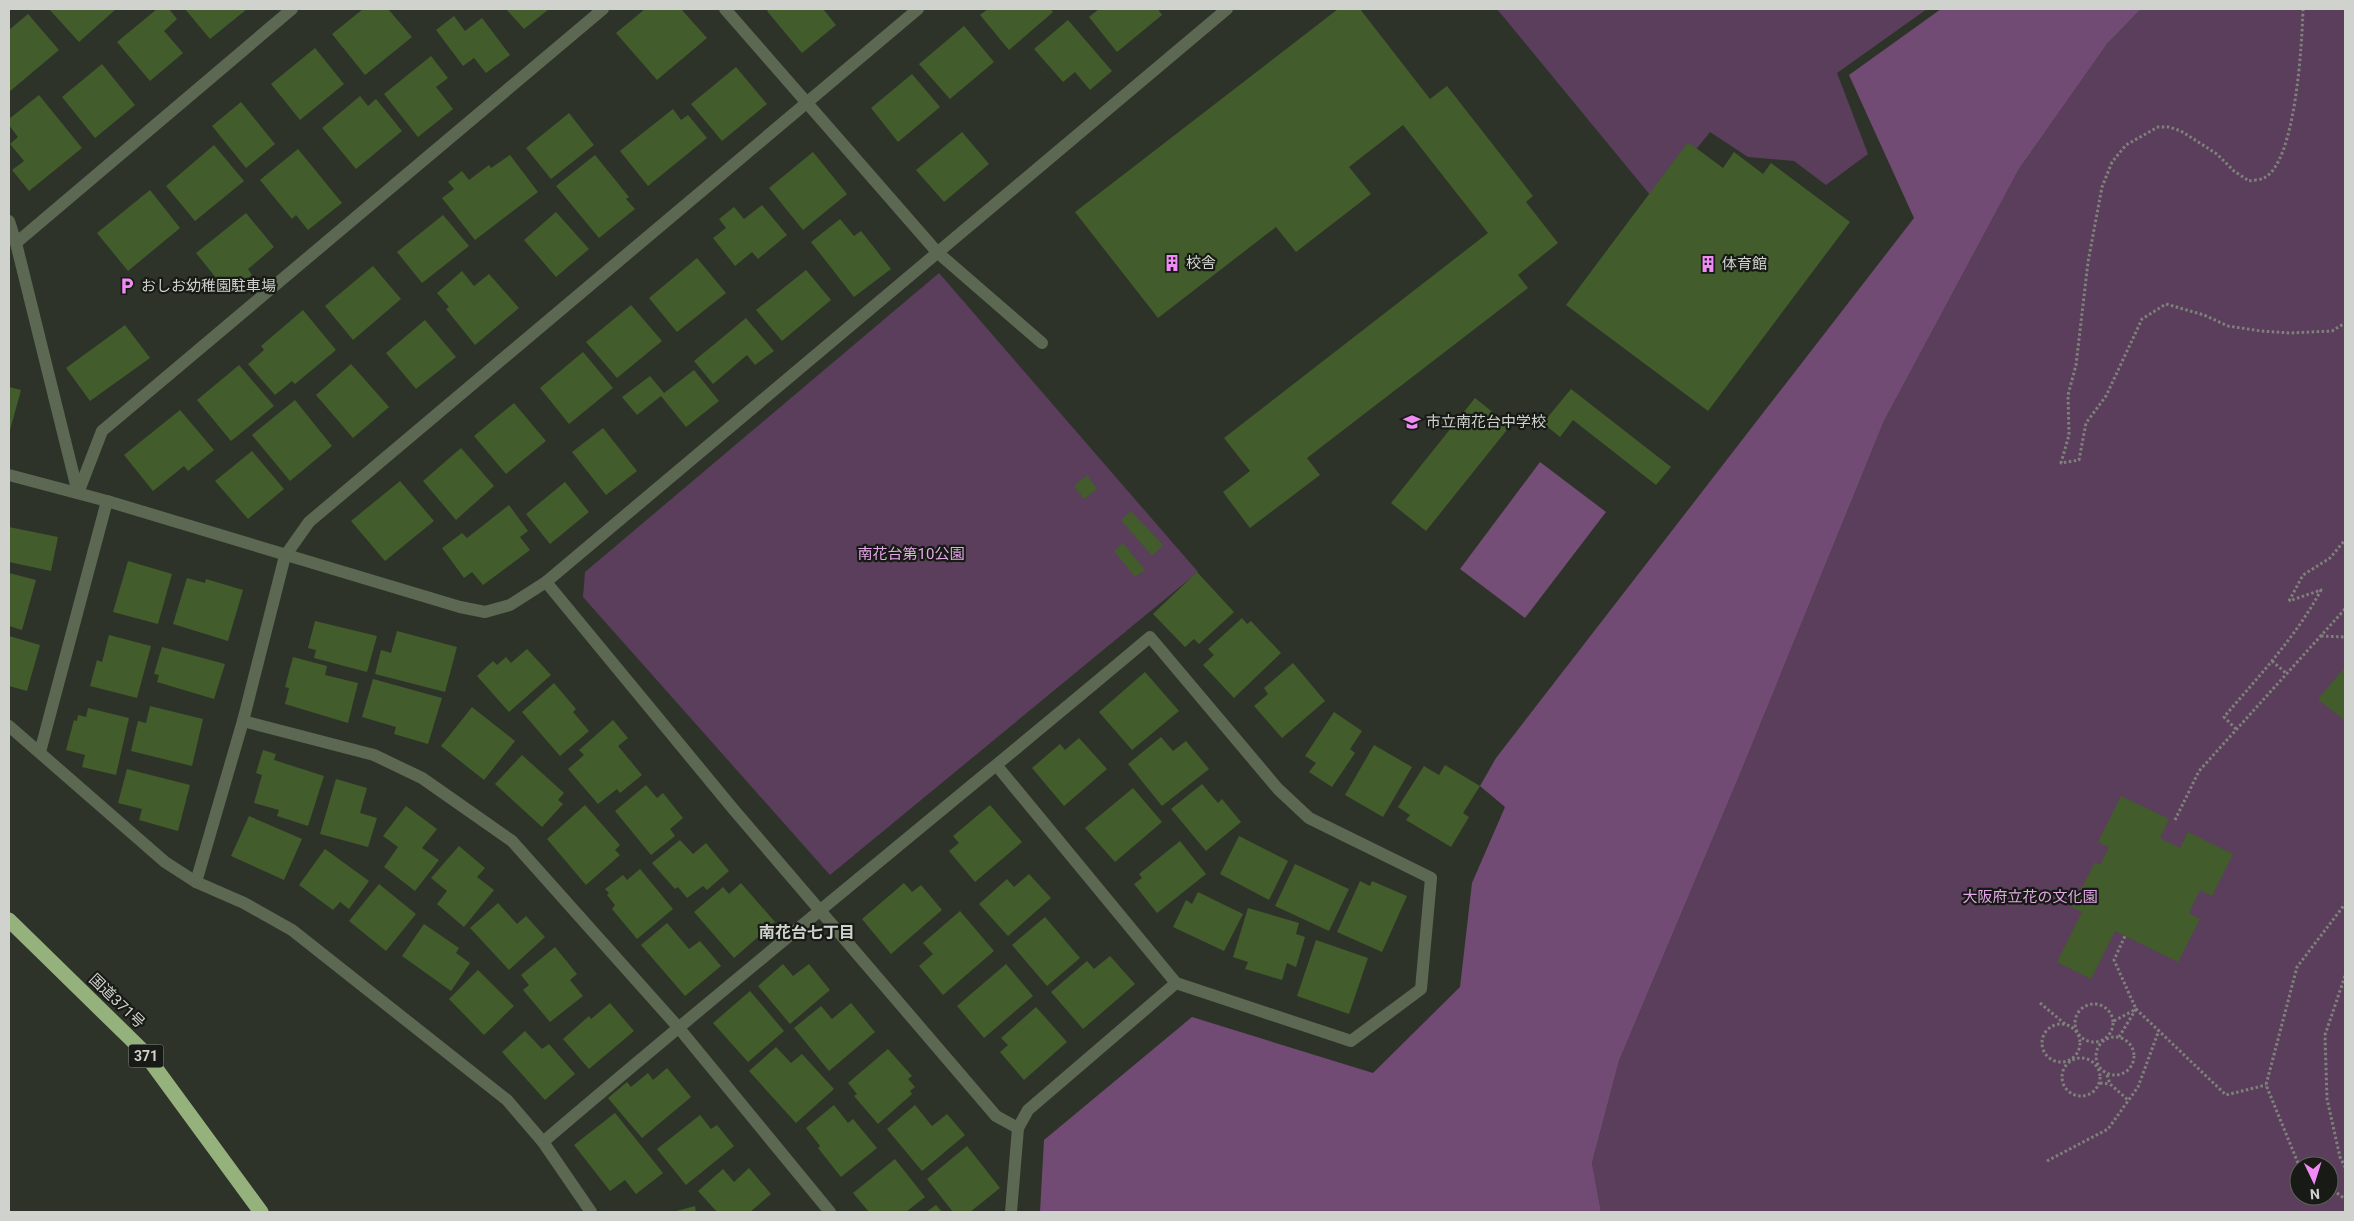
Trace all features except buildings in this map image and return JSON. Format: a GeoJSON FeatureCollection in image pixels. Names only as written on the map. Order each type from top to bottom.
{"type":"FeatureCollection","features":[{"type":"Feature","properties":{"kind":"highway","name":"国道371号"},"geometry":{"type":"LineString","coordinates":[[9,920],[142,1051],[261,1212]]}},
{"type":"Feature","properties":{"kind":"street"},"geometry":{"type":"LineString","coordinates":[[16,243],[292,9]]}},
{"type":"Feature","properties":{"kind":"street"},"geometry":{"type":"LineString","coordinates":[[78,492],[102,431],[603,9]]}},
{"type":"Feature","properties":{"kind":"street"},"geometry":{"type":"LineString","coordinates":[[726,9],[937,252],[1042,343]]}},
{"type":"Feature","properties":{"kind":"street"},"geometry":{"type":"LineString","coordinates":[[196,882],[243,721],[285,556],[310,522],[918,9]]}},
{"type":"Feature","properties":{"kind":"street"},"geometry":{"type":"LineString","coordinates":[[9,475],[78,492],[285,556],[460,607],[485,612],[510,605],[546,582],[1227,9]]}},
{"type":"Feature","properties":{"kind":"street"},"geometry":{"type":"LineString","coordinates":[[9,220],[78,492]]}},
{"type":"Feature","properties":{"kind":"street"},"geometry":{"type":"LineString","coordinates":[[40,752],[107,501]]}},
{"type":"Feature","properties":{"kind":"street"},"geometry":{"type":"LineString","coordinates":[[546,582],[820,912],[996,1116],[1018,1128]]}},
{"type":"Feature","properties":{"kind":"street"},"geometry":{"type":"LineString","coordinates":[[543,1142],[678,1027],[997,766],[1150,637],[1278,789],[1309,818],[1431,878],[1421,989],[1351,1041],[1176,983],[997,766]]}},
{"type":"Feature","properties":{"kind":"street"},"geometry":{"type":"LineString","coordinates":[[243,721],[374,755],[422,778],[512,840],[678,1027],[830,1212]]}},
{"type":"Feature","properties":{"kind":"street"},"geometry":{"type":"LineString","coordinates":[[9,726],[165,862],[196,882],[244,903],[292,930],[507,1100],[543,1142],[591,1212]]}},
{"type":"Feature","properties":{"kind":"street"},"geometry":{"type":"LineString","coordinates":[[1011,1212],[1018,1128],[1028,1110],[1176,983]]}},
{"type":"Feature","properties":{"kind":"path"},"geometry":{"type":"LineString","coordinates":[[2303,9],[2300,68],[2286,141],[2276,165],[2264,178],[2249,181],[2234,171],[2217,154],[2181,131],[2169,127],[2158,128],[2126,145],[2112,162],[2102,187],[2088,262],[2076,365],[2068,394],[2069,435],[2061,463],[2079,460],[2086,424],[2106,396],[2142,319],[2166,304],[2204,315],[2228,326],[2261,331],[2290,334],[2332,330],[2345,323]]}},
{"type":"Feature","properties":{"kind":"path"},"geometry":{"type":"LineString","coordinates":[[2236,728],[2224,717],[2272,661],[2309,612],[2321,590],[2289,601],[2303,575],[2330,558],[2345,540]]}},
{"type":"Feature","properties":{"kind":"path"},"geometry":{"type":"LineString","coordinates":[[2174,820],[2199,771],[2345,609]]}},
{"type":"Feature","properties":{"kind":"path"},"geometry":{"type":"LineString","coordinates":[[2321,636],[2345,637]]}},
{"type":"Feature","properties":{"kind":"path"},"geometry":{"type":"LineString","coordinates":[[2272,661],[2287,674]]}},
{"type":"Feature","properties":{"kind":"path"},"geometry":{"type":"LineString","coordinates":[[2295,1156],[2266,1085],[2297,967],[2345,904]]}},
{"type":"Feature","properties":{"kind":"path"},"geometry":{"type":"LineString","coordinates":[[2124,936],[2114,960],[2136,1009],[2226,1095],[2266,1085]]}},
{"type":"Feature","properties":{"kind":"path"},"geometry":{"type":"LineString","coordinates":[[2345,976],[2325,1036],[2326,1099],[2340,1158],[2345,1167]]}},
{"type":"Feature","properties":{"kind":"path"},"geometry":{"type":"LineString","coordinates":[[2040,1003],[2066,1025],[2072,1027],[2088,1042],[2119,1037],[2129,1043],[2132,1048],[2132,1065],[2129,1070],[2118,1075],[2107,1074]]}},
{"type":"Feature","properties":{"kind":"path"},"geometry":{"type":"LineString","coordinates":[[2099,1004],[2104,1006],[2112,1015],[2114,1021],[2111,1033],[2096,1050],[2100,1083],[2094,1092],[2088,1095],[2071,1094],[2064,1085],[2062,1074],[2064,1068],[2081,1046],[2080,1035],[2076,1030],[2075,1018],[2086,1005],[2099,1004]]}},
{"type":"Feature","properties":{"kind":"path"},"geometry":{"type":"LineString","coordinates":[[2114,1021],[2136,1009]]}},
{"type":"Feature","properties":{"kind":"path"},"geometry":{"type":"LineString","coordinates":[[2119,1037],[2136,1009]]}},
{"type":"Feature","properties":{"kind":"path"},"geometry":{"type":"LineString","coordinates":[[2066,1025],[2054,1026],[2045,1032],[2042,1044],[2043,1050],[2050,1059],[2055,1062],[2078,1058],[2089,1059],[2107,1074],[2110,1084],[2128,1100]]}},
{"type":"Feature","properties":{"kind":"path"},"geometry":{"type":"LineString","coordinates":[[2048,1161],[2108,1129],[2138,1087],[2159,1030]]}},
{"type":"Feature","properties":{"kind":"path"},"geometry":{"type":"LineString","coordinates":[[2100,1083],[2110,1084]]}},
{"type":"Feature","properties":{"kind":"green space"},"geometry":{"type":"Polygon","coordinates":[[[1497,9],[1927,9],[1837,73],[1868,154],[1826,185],[1794,161],[1748,157],[1710,132],[1655,201],[1497,9]]]}},
{"type":"Feature","properties":{"kind":"green space","name":"大阪府立花の文化園"},"geometry":{"type":"Polygon","coordinates":[[[2141,9],[2345,9],[2345,1212],[1601,1212],[1592,1163],[1619,1061],[1740,774],[1884,421],[2019,169],[2107,44],[2141,9]]]}},
{"type":"Feature","properties":{"kind":"green space","name":"南花台第10公園"},"geometry":{"type":"Polygon","coordinates":[[[939,273],[1198,572],[830,875],[583,597],[585,572],[939,273]]]}},
{"type":"Feature","properties":{"kind":"shaded area"},"geometry":{"type":"Polygon","coordinates":[[[1941,9],[2141,9],[2107,44],[2019,169],[1884,421],[1740,774],[1619,1061],[1592,1163],[1601,1212],[1040,1212],[1044,1140],[1192,1017],[1373,1073],[1460,987],[1472,883],[1505,807],[1480,786],[1496,758],[1914,218],[1849,75],[1941,9]]]}},
{"type":"Feature","properties":{"kind":"shaded area"},"geometry":{"type":"Polygon","coordinates":[[[1540,462],[1606,512],[1525,618],[1460,569],[1540,462]]]}},
{"type":"Feature","properties":{"kind":"place","name":"校舎"},"geometry":{"type":"Point","coordinates":[1172,263]}},
{"type":"Feature","properties":{"kind":"place","name":"体育館"},"geometry":{"type":"Point","coordinates":[1708,264]}},
{"type":"Feature","properties":{"kind":"place","name":"おしお幼稚園駐車場"},"geometry":{"type":"Point","coordinates":[127,286]}},
{"type":"Feature","properties":{"kind":"place","name":"市立南花台中学校"},"geometry":{"type":"Point","coordinates":[1412,422]}},
{"type":"Feature","properties":{"kind":"district","name":"南花台七丁目"},"geometry":{"type":"Point","coordinates":[807,932]}}]}
